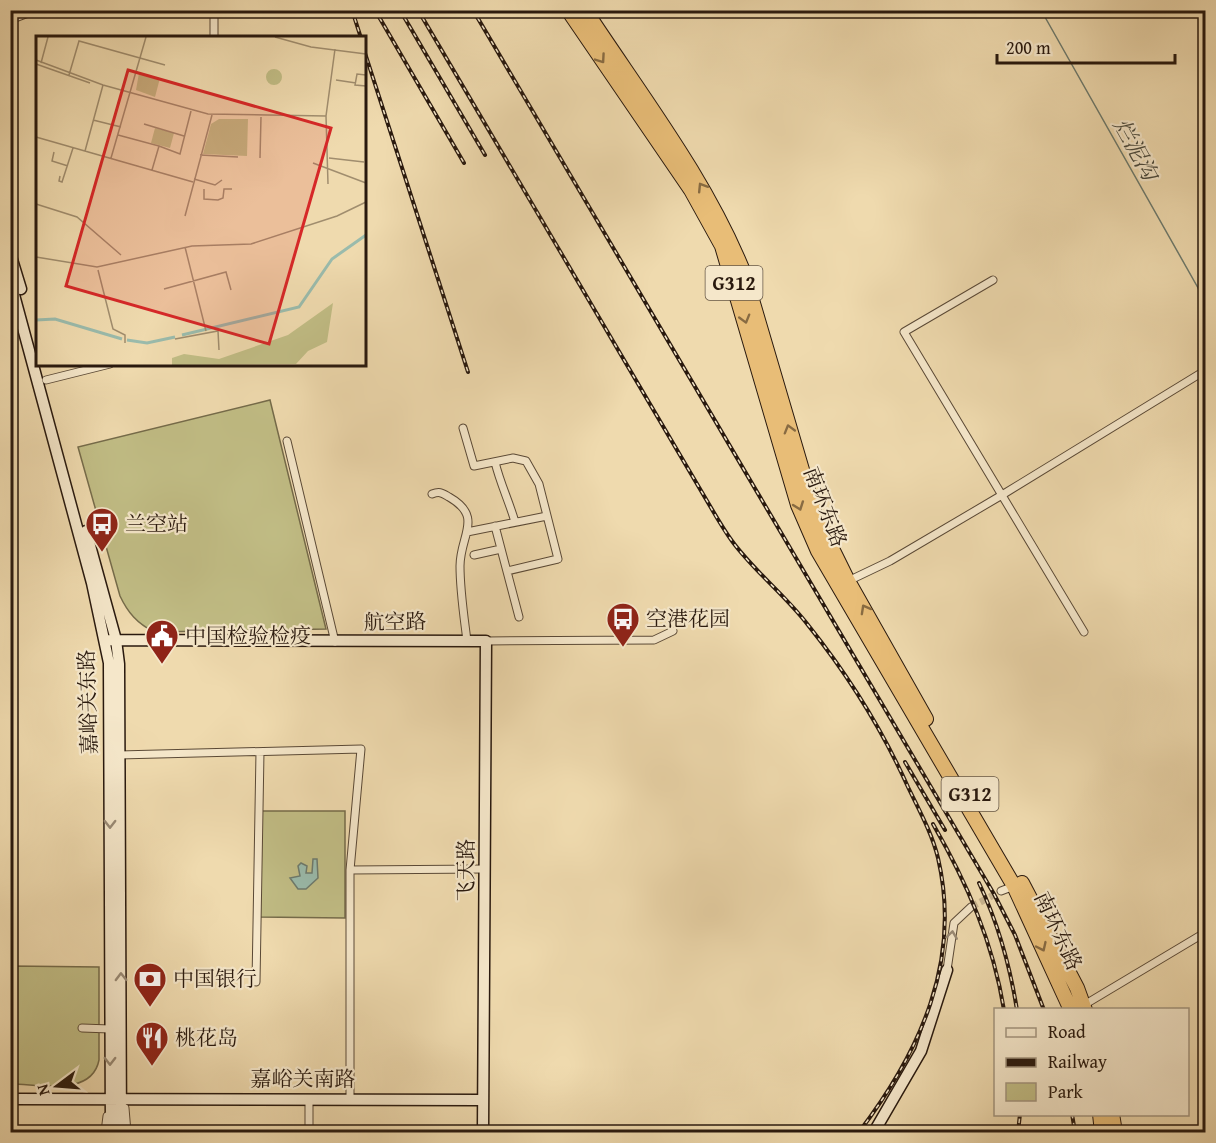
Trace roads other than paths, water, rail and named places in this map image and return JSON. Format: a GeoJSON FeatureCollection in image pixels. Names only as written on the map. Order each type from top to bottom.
{"type":"FeatureCollection","features":[{"type":"Feature","properties":{"kind":"highway","name":"南环东路"},"geometry":{"type":"LineString","coordinates":[[568,10],[690,190],[722,246],[798,505],[818,551],[843,583],[1026,889],[1080,1008]]}},
{"type":"Feature","properties":{"kind":"highway","name":"南环东路"},"geometry":{"type":"LineString","coordinates":[[585,10],[702,186],[731,241],[745,276],[815,514],[843,583],[1080,1008]]}},
{"type":"Feature","properties":{"kind":"highway"},"geometry":{"type":"LineString","coordinates":[[1100,1116],[1102,1132]]}},
{"type":"Feature","properties":{"kind":"highway"},"geometry":{"type":"LineString","coordinates":[[1112,1116],[1114,1132]]}},
{"type":"Feature","properties":{"kind":"main road"},"geometry":{"type":"LineString","coordinates":[[10,253],[36,343]]}},
{"type":"Feature","properties":{"kind":"main road","name":"嘉峪关东路"},"geometry":{"type":"LineString","coordinates":[[10,280],[119,664],[123,1099],[121,1132]]}},
{"type":"Feature","properties":{"kind":"main road","name":"嘉峪关东路"},"geometry":{"type":"LineString","coordinates":[[42,366],[111,640],[111,1132]]}},
{"type":"Feature","properties":{"kind":"main road","name":"航空路"},"geometry":{"type":"LineString","coordinates":[[111,640],[335,642],[486,640]]}},
{"type":"Feature","properties":{"kind":"main road","name":"飞天路"},"geometry":{"type":"LineString","coordinates":[[483,1132],[486,640]]}},
{"type":"Feature","properties":{"kind":"main road"},"geometry":{"type":"LineString","coordinates":[[874,1132],[921,1051],[947,970]]}},
{"type":"Feature","properties":{"kind":"main road","name":"嘉峪关南路"},"geometry":{"type":"LineString","coordinates":[[10,1099],[483,1100]]}},
{"type":"Feature","properties":{"kind":"street"},"geometry":{"type":"LineString","coordinates":[[10,20],[36,10]]}},
{"type":"Feature","properties":{"kind":"street"},"geometry":{"type":"LineString","coordinates":[[213,10],[214,36]]}},
{"type":"Feature","properties":{"kind":"street"},"geometry":{"type":"LineString","coordinates":[[993,280],[904,332],[1083,632]]}},
{"type":"Feature","properties":{"kind":"street"},"geometry":{"type":"LineString","coordinates":[[46,380],[102,366]]}},
{"type":"Feature","properties":{"kind":"street"},"geometry":{"type":"LineString","coordinates":[[843,583],[890,561],[1206,370]]}},
{"type":"Feature","properties":{"kind":"street"},"geometry":{"type":"LineString","coordinates":[[463,428],[474,466],[513,458],[526,461],[539,484],[558,559],[507,571]]}},
{"type":"Feature","properties":{"kind":"street"},"geometry":{"type":"LineString","coordinates":[[287,441],[335,642]]}},
{"type":"Feature","properties":{"kind":"street"},"geometry":{"type":"LineString","coordinates":[[495,462],[499,482],[507,490],[514,522]]}},
{"type":"Feature","properties":{"kind":"street"},"geometry":{"type":"LineString","coordinates":[[432,494],[442,493],[462,505],[469,519],[460,566],[467,641]]}},
{"type":"Feature","properties":{"kind":"street"},"geometry":{"type":"LineString","coordinates":[[467,532],[547,516]]}},
{"type":"Feature","properties":{"kind":"street"},"geometry":{"type":"LineString","coordinates":[[495,526],[519,617]]}},
{"type":"Feature","properties":{"kind":"street"},"geometry":{"type":"LineString","coordinates":[[474,555],[501,549]]}},
{"type":"Feature","properties":{"kind":"street","name":"航空路"},"geometry":{"type":"LineString","coordinates":[[486,640],[654,640],[673,631]]}},
{"type":"Feature","properties":{"kind":"street"},"geometry":{"type":"LineString","coordinates":[[119,755],[361,749],[350,870],[350,1098]]}},
{"type":"Feature","properties":{"kind":"street"},"geometry":{"type":"LineString","coordinates":[[256,982],[260,752]]}},
{"type":"Feature","properties":{"kind":"street"},"geometry":{"type":"LineString","coordinates":[[350,870],[485,868]]}},
{"type":"Feature","properties":{"kind":"street"},"geometry":{"type":"LineString","coordinates":[[1001,891],[1014,886]]}},
{"type":"Feature","properties":{"kind":"street"},"geometry":{"type":"LineString","coordinates":[[947,970],[954,923],[971,907]]}},
{"type":"Feature","properties":{"kind":"street"},"geometry":{"type":"LineString","coordinates":[[1080,1008],[1206,932]]}},
{"type":"Feature","properties":{"kind":"street"},"geometry":{"type":"LineString","coordinates":[[82,1028],[110,1029]]}},
{"type":"Feature","properties":{"kind":"street"},"geometry":{"type":"LineString","coordinates":[[309,1098],[309,1132]]}},
{"type":"Feature","properties":{"kind":"street"},"geometry":{"type":"LineString","coordinates":[[105,1132],[110,1099]]}},
{"type":"Feature","properties":{"kind":"street"},"geometry":{"type":"LineString","coordinates":[[123,1099],[127,1132]]}},
{"type":"Feature","properties":{"kind":"waterway","name":"烂泥沟"},"geometry":{"type":"LineString","coordinates":[[1041,10],[1206,302]]}},
{"type":"Feature","properties":{"kind":"tunnel"},"geometry":{"type":"LineString","coordinates":[[971,907],[1001,891]]}},
{"type":"Feature","properties":{"kind":"railway"},"geometry":{"type":"LineString","coordinates":[[352,10],[360,36]]}},
{"type":"Feature","properties":{"kind":"railway"},"geometry":{"type":"LineString","coordinates":[[375,10],[464,163]]}},
{"type":"Feature","properties":{"kind":"railway"},"geometry":{"type":"LineString","coordinates":[[400,10],[485,155]]}},
{"type":"Feature","properties":{"kind":"railway"},"geometry":{"type":"LineString","coordinates":[[418,10],[721,524],[741,552],[808,625],[837,663],[875,723],[921,813],[932,840],[938,858],[944,896],[944,933],[940,969],[917,1037],[900,1070],[859,1132]]}},
{"type":"Feature","properties":{"kind":"railway"},"geometry":{"type":"LineString","coordinates":[[473,10],[994,894],[1015,935],[1043,1008]]}},
{"type":"Feature","properties":{"kind":"railway"},"geometry":{"type":"LineString","coordinates":[[366,56],[468,372]]}},
{"type":"Feature","properties":{"kind":"railway"},"geometry":{"type":"LineString","coordinates":[[905,762],[945,830]]}},
{"type":"Feature","properties":{"kind":"railway"},"geometry":{"type":"LineString","coordinates":[[933,824],[968,891],[986,937],[1004,1008]]}},
{"type":"Feature","properties":{"kind":"railway"},"geometry":{"type":"LineString","coordinates":[[979,883],[1002,945],[1017,1008]]}},
{"type":"Feature","properties":{"kind":"railway"},"geometry":{"type":"LineString","coordinates":[[1018,1132],[1020,1116]]}},
{"type":"Feature","properties":{"kind":"railway"},"geometry":{"type":"LineString","coordinates":[[1072,1116],[1075,1132]]}},
{"type":"Feature","properties":{"kind":"place","name":"兰空站"},"geometry":{"type":"Point","coordinates":[102,553]}},
{"type":"Feature","properties":{"kind":"place","name":"空港花园"},"geometry":{"type":"Point","coordinates":[623,648]}},
{"type":"Feature","properties":{"kind":"place","name":"中国检验检疫"},"geometry":{"type":"Point","coordinates":[162,665]}},
{"type":"Feature","properties":{"kind":"place","name":"中国银行"},"geometry":{"type":"Point","coordinates":[150,1008]}},
{"type":"Feature","properties":{"kind":"place","name":"桃花岛"},"geometry":{"type":"Point","coordinates":[152,1067]}}]}
